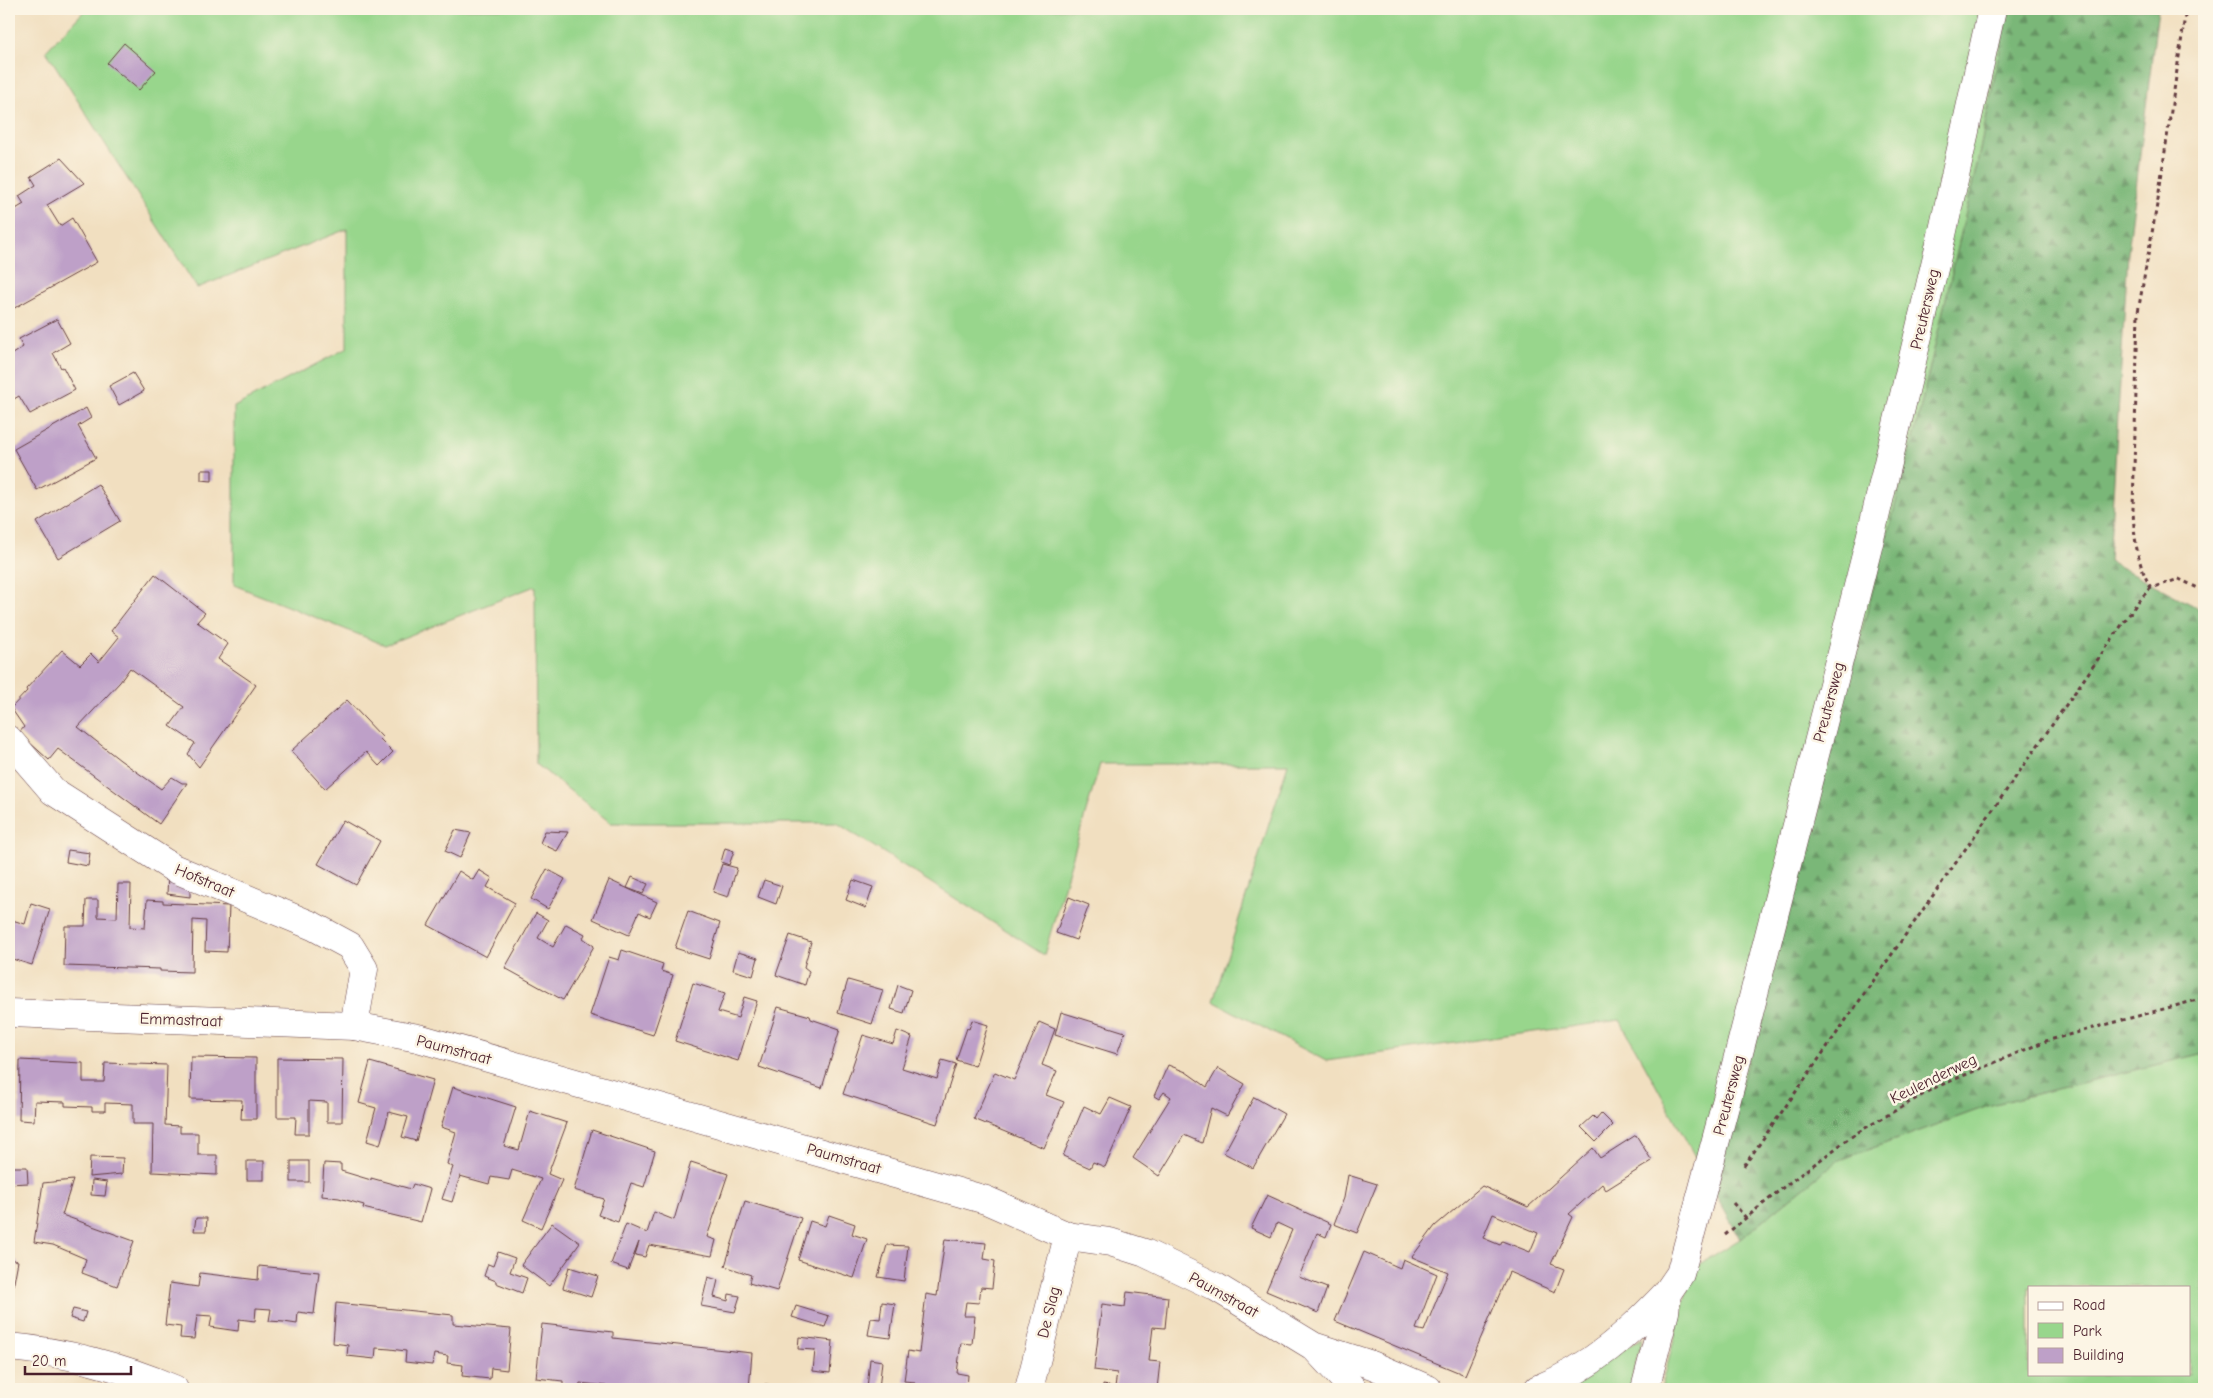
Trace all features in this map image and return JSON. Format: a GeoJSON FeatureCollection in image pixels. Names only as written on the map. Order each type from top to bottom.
{"type":"FeatureCollection","features":[{"type":"Feature","properties":{"kind":"street","name":"Preutersweg"},"geometry":{"type":"LineString","coordinates":[[1645,1389],[1665,1312],[1667,1293],[1680,1274],[1844,644],[1942,235],[1992,9]]}},
{"type":"Feature","properties":{"kind":"street","name":"Hofstraat"},"geometry":{"type":"LineString","coordinates":[[9,740],[53,791],[173,868],[313,926],[350,946],[364,969],[354,1026]]}},
{"type":"Feature","properties":{"kind":"street","name":"Emmastraat"},"geometry":{"type":"LineString","coordinates":[[9,1013],[354,1026]]}},
{"type":"Feature","properties":{"kind":"street","name":"Paumstraat"},"geometry":{"type":"LineString","coordinates":[[354,1026],[418,1038],[822,1152],[986,1200],[1068,1236],[1110,1242],[1145,1253],[1216,1287],[1313,1346],[1372,1365],[1428,1389]]}},
{"type":"Feature","properties":{"kind":"street","name":"De Slag"},"geometry":{"type":"LineString","coordinates":[[1029,1389],[1068,1236]]}},
{"type":"Feature","properties":{"kind":"street"},"geometry":{"type":"LineString","coordinates":[[1538,1389],[1574,1370],[1619,1341],[1667,1293]]}},
{"type":"Feature","properties":{"kind":"street","name":"Paumstraat"},"geometry":{"type":"LineString","coordinates":[[1313,1346],[1353,1389]]}},
{"type":"Feature","properties":{"kind":"street"},"geometry":{"type":"LineString","coordinates":[[9,1347],[46,1350],[140,1375],[174,1389]]}},
{"type":"Feature","properties":{"kind":"path"},"geometry":{"type":"LineString","coordinates":[[2151,588],[2142,572],[2134,533],[2138,312],[2158,199],[2186,9]]}},
{"type":"Feature","properties":{"kind":"path"},"geometry":{"type":"LineString","coordinates":[[1743,1168],[2129,613],[2151,588],[2180,579],[2204,591]]}},
{"type":"Feature","properties":{"kind":"path","name":"Keulenderweg"},"geometry":{"type":"LineString","coordinates":[[1723,1237],[1785,1186],[1855,1134],[1934,1088],[2046,1041],[2204,998]]}},
{"type":"Feature","properties":{"kind":"path"},"geometry":{"type":"LineString","coordinates":[[1733,1200],[1734,1205],[1746,1218]]}},
{"type":"Feature","properties":{"kind":"green space"},"geometry":{"type":"Polygon","coordinates":[[[86,9],[2008,9],[1977,165],[1916,427],[1715,1193],[1620,1020],[1326,1061],[1213,1001],[1288,764],[1100,764],[1044,955],[837,823],[611,823],[536,764],[535,586],[385,645],[234,585],[234,407],[347,348],[347,229],[197,288],[46,51],[86,9]]]}},
{"type":"Feature","properties":{"kind":"green space"},"geometry":{"type":"Polygon","coordinates":[[[2008,9],[2158,9],[2128,253],[2109,561],[2204,611],[2204,1053],[1991,1105],[1837,1161],[1740,1239],[1715,1193],[1742,1083],[1916,427],[1977,165],[2008,9]]]}},
{"type":"Feature","properties":{"kind":"green space"},"geometry":{"type":"Polygon","coordinates":[[[2204,1053],[2204,1389],[1661,1389],[1693,1268],[1740,1239],[1837,1161],[1991,1105],[2204,1053]]]}},
{"type":"Feature","properties":{"kind":"green space"},"geometry":{"type":"Polygon","coordinates":[[[1642,1338],[1629,1389],[1558,1389],[1579,1378],[1642,1338]]]}},
{"type":"Feature","properties":{"kind":"building"},"geometry":{"type":"Polygon","coordinates":[[[124,43],[156,71],[139,90],[107,63],[124,43]]]}},
{"type":"Feature","properties":{"kind":"building"},"geometry":{"type":"Polygon","coordinates":[[[61,158],[84,183],[47,205],[60,226],[72,218],[97,262],[9,311],[9,213],[24,204],[19,196],[36,185],[31,177],[61,158]]]}},
{"type":"Feature","properties":{"kind":"building"},"geometry":{"type":"Polygon","coordinates":[[[9,179],[14,188],[9,191],[9,179]]]}},
{"type":"Feature","properties":{"kind":"building"},"geometry":{"type":"Polygon","coordinates":[[[57,319],[70,343],[53,353],[75,390],[30,414],[19,396],[9,402],[9,356],[23,347],[19,339],[57,319]]]}},
{"type":"Feature","properties":{"kind":"building"},"geometry":{"type":"Polygon","coordinates":[[[133,373],[144,391],[119,405],[109,386],[133,373]]]}},
{"type":"Feature","properties":{"kind":"building"},"geometry":{"type":"Polygon","coordinates":[[[86,408],[91,418],[78,426],[96,458],[37,490],[14,449],[86,408]]]}},
{"type":"Feature","properties":{"kind":"building"},"geometry":{"type":"Polygon","coordinates":[[[201,470],[212,470],[212,481],[201,480],[201,470]]]}},
{"type":"Feature","properties":{"kind":"building"},"geometry":{"type":"Polygon","coordinates":[[[98,484],[120,521],[58,558],[37,522],[98,484]]]}},
{"type":"Feature","properties":{"kind":"building"},"geometry":{"type":"Polygon","coordinates":[[[155,574],[205,613],[197,622],[228,644],[218,659],[256,685],[199,767],[188,754],[195,743],[170,726],[184,707],[130,668],[120,682],[78,727],[161,789],[172,777],[182,783],[187,783],[159,824],[58,749],[49,760],[19,733],[24,727],[11,708],[62,650],[80,665],[91,654],[99,662],[119,637],[111,631],[155,574]]]}},
{"type":"Feature","properties":{"kind":"building"},"geometry":{"type":"Polygon","coordinates":[[[347,700],[382,737],[380,739],[393,752],[379,766],[366,752],[325,789],[291,751],[347,700]]]}},
{"type":"Feature","properties":{"kind":"building"},"geometry":{"type":"Polygon","coordinates":[[[343,820],[380,841],[356,885],[318,864],[343,820]]]}},
{"type":"Feature","properties":{"kind":"building"},"geometry":{"type":"Polygon","coordinates":[[[455,830],[471,833],[460,858],[445,851],[455,830]]]}},
{"type":"Feature","properties":{"kind":"building"},"geometry":{"type":"Polygon","coordinates":[[[545,831],[568,832],[557,851],[540,843],[545,831]]]}},
{"type":"Feature","properties":{"kind":"building"},"geometry":{"type":"Polygon","coordinates":[[[725,848],[734,851],[729,865],[721,862],[725,848]]]}},
{"type":"Feature","properties":{"kind":"building"},"geometry":{"type":"Polygon","coordinates":[[[68,850],[90,853],[88,866],[66,862],[68,850]]]}},
{"type":"Feature","properties":{"kind":"building"},"geometry":{"type":"Polygon","coordinates":[[[722,864],[737,868],[728,897],[713,892],[722,864]]]}},
{"type":"Feature","properties":{"kind":"building"},"geometry":{"type":"Polygon","coordinates":[[[547,869],[565,879],[548,909],[531,899],[547,869]]]}},
{"type":"Feature","properties":{"kind":"building"},"geometry":{"type":"Polygon","coordinates":[[[479,870],[492,878],[487,887],[515,903],[486,957],[428,925],[459,871],[473,880],[479,870]]]}},
{"type":"Feature","properties":{"kind":"building"},"geometry":{"type":"Polygon","coordinates":[[[168,874],[190,885],[190,897],[167,894],[168,874]]]}},
{"type":"Feature","properties":{"kind":"building"},"geometry":{"type":"Polygon","coordinates":[[[632,877],[648,884],[643,894],[627,888],[632,877]]]}},
{"type":"Feature","properties":{"kind":"building"},"geometry":{"type":"Polygon","coordinates":[[[609,880],[657,902],[650,917],[639,912],[629,935],[593,919],[609,880]]]}},
{"type":"Feature","properties":{"kind":"building"},"geometry":{"type":"Polygon","coordinates":[[[764,880],[782,886],[776,904],[758,897],[764,880]]]}},
{"type":"Feature","properties":{"kind":"building"},"geometry":{"type":"Polygon","coordinates":[[[853,880],[873,887],[866,908],[846,900],[853,880]]]}},
{"type":"Feature","properties":{"kind":"building"},"geometry":{"type":"Polygon","coordinates":[[[118,884],[131,884],[130,927],[145,928],[147,900],[163,901],[163,903],[229,906],[227,952],[205,951],[206,921],[193,920],[192,972],[64,966],[65,926],[85,926],[86,900],[98,900],[98,917],[117,918],[118,884]]]}},
{"type":"Feature","properties":{"kind":"building"},"geometry":{"type":"Polygon","coordinates":[[[1069,897],[1089,905],[1076,940],[1056,933],[1069,897]]]}},
{"type":"Feature","properties":{"kind":"building"},"geometry":{"type":"Polygon","coordinates":[[[31,903],[50,909],[32,965],[9,958],[9,919],[25,924],[31,903]]]}},
{"type":"Feature","properties":{"kind":"building"},"geometry":{"type":"Polygon","coordinates":[[[688,911],[720,923],[709,959],[675,948],[688,911]]]}},
{"type":"Feature","properties":{"kind":"building"},"geometry":{"type":"Polygon","coordinates":[[[536,913],[548,920],[538,938],[553,947],[566,924],[585,934],[583,938],[594,946],[563,1000],[505,968],[536,913]]]}},
{"type":"Feature","properties":{"kind":"building"},"geometry":{"type":"Polygon","coordinates":[[[790,935],[811,942],[804,967],[809,971],[805,985],[776,975],[790,935]]]}},
{"type":"Feature","properties":{"kind":"building"},"geometry":{"type":"Polygon","coordinates":[[[622,950],[663,964],[661,971],[673,975],[653,1035],[590,1015],[609,957],[619,960],[622,950]]]}},
{"type":"Feature","properties":{"kind":"building"},"geometry":{"type":"Polygon","coordinates":[[[738,952],[758,958],[753,976],[733,970],[738,952]]]}},
{"type":"Feature","properties":{"kind":"building"},"geometry":{"type":"Polygon","coordinates":[[[848,980],[883,990],[872,1024],[838,1013],[848,980]]]}},
{"type":"Feature","properties":{"kind":"building"},"geometry":{"type":"Polygon","coordinates":[[[693,983],[725,993],[718,1012],[738,1018],[744,997],[757,1001],[738,1061],[675,1041],[693,983]]]}},
{"type":"Feature","properties":{"kind":"building"},"geometry":{"type":"Polygon","coordinates":[[[898,985],[911,990],[904,1013],[891,1009],[898,985]]]}},
{"type":"Feature","properties":{"kind":"building"},"geometry":{"type":"Polygon","coordinates":[[[778,1007],[810,1016],[811,1019],[840,1029],[822,1088],[759,1067],[778,1007]]]}},
{"type":"Feature","properties":{"kind":"building"},"geometry":{"type":"Polygon","coordinates":[[[1061,1012],[1125,1032],[1117,1054],[1055,1035],[1061,1012]]]}},
{"type":"Feature","properties":{"kind":"building"},"geometry":{"type":"Polygon","coordinates":[[[972,1020],[988,1025],[975,1066],[956,1060],[967,1028],[969,1029],[972,1020]]]}},
{"type":"Feature","properties":{"kind":"building"},"geometry":{"type":"Polygon","coordinates":[[[1039,1022],[1055,1029],[1042,1065],[1057,1071],[1046,1095],[1064,1102],[1044,1148],[974,1119],[995,1072],[1014,1080],[1039,1022]]]}},
{"type":"Feature","properties":{"kind":"building"},"geometry":{"type":"Polygon","coordinates":[[[897,1031],[912,1037],[902,1068],[937,1079],[942,1060],[956,1064],[937,1124],[843,1094],[863,1035],[893,1044],[897,1031]]]}},
{"type":"Feature","properties":{"kind":"building"},"geometry":{"type":"Polygon","coordinates":[[[191,1057],[256,1058],[256,1119],[241,1119],[242,1100],[190,1099],[191,1057]]]}},
{"type":"Feature","properties":{"kind":"building"},"geometry":{"type":"Polygon","coordinates":[[[277,1058],[343,1059],[342,1122],[327,1122],[327,1102],[309,1101],[309,1134],[295,1134],[296,1117],[277,1117],[277,1058]]]}},
{"type":"Feature","properties":{"kind":"building"},"geometry":{"type":"Polygon","coordinates":[[[20,1060],[83,1063],[83,1082],[104,1082],[105,1063],[167,1065],[165,1125],[180,1126],[180,1133],[198,1133],[198,1155],[217,1155],[217,1175],[152,1172],[153,1124],[133,1124],[133,1104],[105,1103],[105,1111],[92,1111],[92,1107],[65,1106],[65,1102],[35,1101],[34,1121],[19,1120],[20,1060]]]}},
{"type":"Feature","properties":{"kind":"building"},"geometry":{"type":"Polygon","coordinates":[[[370,1062],[433,1080],[416,1141],[402,1137],[408,1117],[389,1112],[380,1145],[367,1141],[376,1108],[359,1103],[370,1062]]]}},
{"type":"Feature","properties":{"kind":"building"},"geometry":{"type":"Polygon","coordinates":[[[1168,1065],[1186,1072],[1207,1087],[1218,1068],[1245,1084],[1227,1116],[1211,1108],[1202,1143],[1184,1135],[1159,1176],[1133,1158],[1171,1097],[1164,1092],[1159,1099],[1154,1096],[1168,1065]]]}},
{"type":"Feature","properties":{"kind":"building"},"geometry":{"type":"Polygon","coordinates":[[[453,1087],[516,1107],[504,1146],[519,1150],[530,1111],[567,1123],[548,1174],[562,1180],[541,1228],[523,1220],[541,1179],[512,1170],[509,1180],[491,1177],[489,1184],[460,1176],[452,1202],[442,1199],[453,1167],[447,1164],[456,1132],[441,1127],[453,1087]]]}},
{"type":"Feature","properties":{"kind":"building"},"geometry":{"type":"Polygon","coordinates":[[[1254,1097],[1284,1114],[1253,1168],[1224,1153],[1254,1097]]]}},
{"type":"Feature","properties":{"kind":"building"},"geometry":{"type":"Polygon","coordinates":[[[1110,1098],[1131,1107],[1105,1167],[1093,1162],[1090,1168],[1063,1156],[1084,1106],[1101,1114],[1110,1098]]]}},
{"type":"Feature","properties":{"kind":"building"},"geometry":{"type":"Polygon","coordinates":[[[1601,1113],[1613,1125],[1596,1142],[1581,1127],[1593,1116],[1596,1119],[1601,1113]]]}},
{"type":"Feature","properties":{"kind":"building"},"geometry":{"type":"Polygon","coordinates":[[[592,1130],[655,1151],[644,1187],[631,1183],[618,1222],[598,1215],[604,1199],[574,1190],[592,1130]]]}},
{"type":"Feature","properties":{"kind":"building"},"geometry":{"type":"Polygon","coordinates":[[[1636,1135],[1652,1161],[1606,1190],[1602,1184],[1569,1214],[1573,1217],[1551,1264],[1564,1269],[1555,1292],[1509,1272],[1465,1375],[1335,1321],[1364,1252],[1400,1268],[1403,1259],[1437,1274],[1416,1329],[1424,1331],[1448,1272],[1412,1257],[1435,1226],[1482,1186],[1528,1207],[1593,1148],[1600,1158],[1636,1135]],[[1493,1214],[1483,1238],[1500,1245],[1502,1241],[1530,1252],[1538,1233],[1493,1214]]]}},
{"type":"Feature","properties":{"kind":"building"},"geometry":{"type":"Polygon","coordinates":[[[90,1157],[123,1158],[122,1174],[89,1177],[90,1157]]]}},
{"type":"Feature","properties":{"kind":"building"},"geometry":{"type":"Polygon","coordinates":[[[247,1161],[264,1161],[264,1180],[247,1180],[247,1161]]]}},
{"type":"Feature","properties":{"kind":"building"},"geometry":{"type":"Polygon","coordinates":[[[291,1161],[309,1161],[309,1182],[291,1182],[291,1161]]]}},
{"type":"Feature","properties":{"kind":"building"},"geometry":{"type":"Polygon","coordinates":[[[691,1162],[728,1174],[707,1237],[716,1240],[712,1256],[649,1245],[645,1257],[635,1255],[639,1242],[628,1270],[611,1264],[626,1224],[647,1233],[654,1212],[674,1220],[691,1162]]]}},
{"type":"Feature","properties":{"kind":"building"},"geometry":{"type":"Polygon","coordinates":[[[324,1163],[341,1164],[341,1171],[371,1180],[371,1178],[411,1189],[413,1184],[430,1189],[421,1222],[363,1208],[364,1205],[339,1198],[322,1196],[324,1163]]]}},
{"type":"Feature","properties":{"kind":"building"},"geometry":{"type":"Polygon","coordinates":[[[9,1167],[27,1167],[28,1183],[9,1184],[9,1167]]]}},
{"type":"Feature","properties":{"kind":"building"},"geometry":{"type":"Polygon","coordinates":[[[1348,1175],[1377,1184],[1357,1233],[1334,1224],[1344,1198],[1348,1175]]]}},
{"type":"Feature","properties":{"kind":"building"},"geometry":{"type":"Polygon","coordinates":[[[73,1180],[62,1215],[134,1241],[117,1286],[82,1273],[86,1259],[53,1245],[34,1242],[43,1183],[73,1180]]]}},
{"type":"Feature","properties":{"kind":"building"},"geometry":{"type":"Polygon","coordinates":[[[92,1180],[107,1182],[105,1196],[91,1195],[92,1180]]]}},
{"type":"Feature","properties":{"kind":"building"},"geometry":{"type":"Polygon","coordinates":[[[1267,1195],[1331,1224],[1326,1237],[1317,1233],[1299,1277],[1327,1288],[1318,1313],[1266,1291],[1292,1230],[1277,1223],[1271,1237],[1251,1228],[1267,1195]]]}},
{"type":"Feature","properties":{"kind":"building"},"geometry":{"type":"Polygon","coordinates":[[[745,1201],[801,1218],[777,1291],[749,1283],[751,1275],[725,1266],[745,1201]]]}},
{"type":"Feature","properties":{"kind":"building"},"geometry":{"type":"Polygon","coordinates":[[[829,1215],[855,1224],[852,1234],[867,1239],[854,1278],[798,1260],[810,1221],[825,1226],[829,1215]]]}},
{"type":"Feature","properties":{"kind":"building"},"geometry":{"type":"Polygon","coordinates":[[[196,1218],[207,1218],[206,1231],[194,1231],[196,1218]]]}},
{"type":"Feature","properties":{"kind":"building"},"geometry":{"type":"Polygon","coordinates":[[[552,1223],[580,1243],[549,1286],[521,1265],[552,1223]]]}},
{"type":"Feature","properties":{"kind":"building"},"geometry":{"type":"Polygon","coordinates":[[[945,1239],[986,1243],[984,1259],[995,1261],[992,1288],[981,1287],[979,1303],[966,1302],[964,1316],[975,1316],[972,1344],[961,1343],[957,1373],[968,1375],[967,1389],[914,1389],[915,1382],[904,1381],[908,1351],[919,1353],[926,1294],[937,1296],[945,1239]]]}},
{"type":"Feature","properties":{"kind":"building"},"geometry":{"type":"Polygon","coordinates":[[[887,1245],[908,1246],[904,1281],[878,1277],[887,1245]]]}},
{"type":"Feature","properties":{"kind":"building"},"geometry":{"type":"Polygon","coordinates":[[[498,1252],[515,1258],[510,1272],[527,1278],[522,1293],[484,1276],[488,1264],[493,1266],[498,1252]]]}},
{"type":"Feature","properties":{"kind":"building"},"geometry":{"type":"Polygon","coordinates":[[[9,1259],[18,1261],[10,1304],[9,1303],[9,1259]]]}},
{"type":"Feature","properties":{"kind":"building"},"geometry":{"type":"Polygon","coordinates":[[[259,1266],[319,1272],[314,1314],[298,1312],[297,1324],[269,1321],[271,1309],[256,1308],[255,1321],[239,1319],[238,1331],[210,1327],[212,1316],[197,1315],[194,1339],[180,1338],[181,1327],[165,1325],[170,1283],[198,1287],[200,1273],[258,1280],[259,1266]]]}},
{"type":"Feature","properties":{"kind":"building"},"geometry":{"type":"Polygon","coordinates":[[[569,1267],[598,1276],[591,1297],[563,1288],[569,1267]]]}},
{"type":"Feature","properties":{"kind":"building"},"geometry":{"type":"Polygon","coordinates":[[[708,1277],[718,1280],[714,1297],[728,1301],[729,1294],[740,1296],[735,1312],[701,1306],[708,1277]]]}},
{"type":"Feature","properties":{"kind":"building"},"geometry":{"type":"Polygon","coordinates":[[[1127,1292],[1168,1297],[1165,1328],[1153,1327],[1149,1361],[1160,1362],[1157,1389],[1103,1389],[1103,1385],[1115,1387],[1117,1373],[1094,1370],[1102,1304],[1125,1307],[1127,1292]]]}},
{"type":"Feature","properties":{"kind":"building"},"geometry":{"type":"Polygon","coordinates":[[[882,1302],[895,1304],[890,1338],[868,1335],[871,1318],[880,1319],[882,1302]]]}},
{"type":"Feature","properties":{"kind":"building"},"geometry":{"type":"Polygon","coordinates":[[[336,1303],[453,1315],[453,1324],[511,1329],[507,1370],[491,1368],[490,1379],[462,1376],[463,1365],[447,1363],[448,1356],[434,1354],[432,1365],[405,1362],[406,1351],[390,1349],[376,1348],[375,1359],[347,1356],[348,1345],[333,1343],[336,1303]]]}},
{"type":"Feature","properties":{"kind":"building"},"geometry":{"type":"Polygon","coordinates":[[[796,1306],[829,1316],[825,1327],[792,1317],[796,1306]]]}},
{"type":"Feature","properties":{"kind":"building"},"geometry":{"type":"Polygon","coordinates":[[[73,1309],[86,1312],[83,1322],[70,1318],[73,1309]]]}},
{"type":"Feature","properties":{"kind":"building"},"geometry":{"type":"Polygon","coordinates":[[[542,1324],[613,1332],[613,1338],[752,1353],[749,1389],[605,1389],[606,1386],[580,1383],[579,1389],[563,1389],[563,1381],[536,1378],[542,1324]]]}},
{"type":"Feature","properties":{"kind":"building"},"geometry":{"type":"Polygon","coordinates":[[[799,1337],[833,1341],[830,1373],[813,1371],[815,1350],[798,1349],[799,1337]]]}},
{"type":"Feature","properties":{"kind":"building"},"geometry":{"type":"Polygon","coordinates":[[[870,1359],[882,1361],[879,1389],[867,1389],[870,1359]]]}},
{"type":"Feature","properties":{"kind":"building"},"geometry":{"type":"Polygon","coordinates":[[[765,1384],[801,1388],[801,1389],[764,1389],[765,1384]]]}}]}
